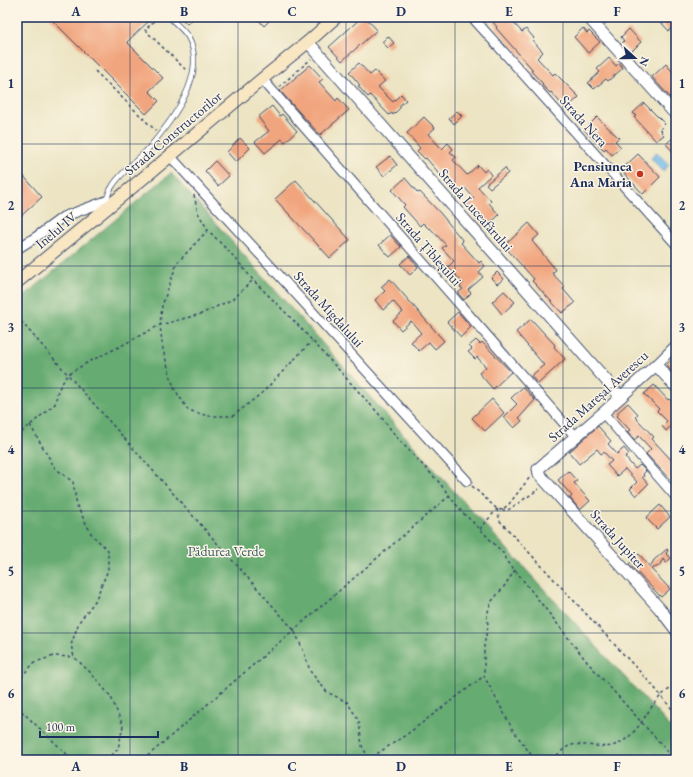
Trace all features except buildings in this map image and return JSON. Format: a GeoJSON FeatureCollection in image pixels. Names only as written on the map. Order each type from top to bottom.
{"type":"FeatureCollection","features":[{"type":"Feature","properties":{"kind":"main road","name":"Strada Constructorilor"},"geometry":{"type":"LineString","coordinates":[[110,201],[170,156],[336,17]]}},
{"type":"Feature","properties":{"kind":"main road","name":"Inelul IV"},"geometry":{"type":"LineString","coordinates":[[17,282],[110,201]]}},
{"type":"Feature","properties":{"kind":"street","name":"Strada Nera"},"geometry":{"type":"LineString","coordinates":[[472,17],[676,244]]}},
{"type":"Feature","properties":{"kind":"street"},"geometry":{"type":"LineString","coordinates":[[588,17],[676,115]]}},
{"type":"Feature","properties":{"kind":"street","name":"Strada Luceafărului"},"geometry":{"type":"LineString","coordinates":[[308,42],[621,397]]}},
{"type":"Feature","properties":{"kind":"street","name":"Strada Țibleșului"},"geometry":{"type":"LineString","coordinates":[[262,79],[576,437]]}},
{"type":"Feature","properties":{"kind":"street","name":"Strada Migdalului"},"geometry":{"type":"LineString","coordinates":[[170,156],[467,481]]}},
{"type":"Feature","properties":{"kind":"street","name":"Strada Constructorilor"},"geometry":{"type":"LineString","coordinates":[[17,249],[63,217],[110,201]]}},
{"type":"Feature","properties":{"kind":"street","name":"Strada Mareșal Averescu"},"geometry":{"type":"LineString","coordinates":[[538,469],[621,397],[676,345]]}},
{"type":"Feature","properties":{"kind":"street"},"geometry":{"type":"LineString","coordinates":[[656,365],[676,387]]}},
{"type":"Feature","properties":{"kind":"street"},"geometry":{"type":"LineString","coordinates":[[603,413],[676,497]]}},
{"type":"Feature","properties":{"kind":"street","name":"Strada Jupiter"},"geometry":{"type":"LineString","coordinates":[[538,469],[539,474],[675,624]]}},
{"type":"Feature","properties":{"kind":"lane"},"geometry":{"type":"LineString","coordinates":[[110,201],[112,186],[148,149],[175,114],[192,76],[195,59],[193,47],[188,36],[169,17]]}},
{"type":"Feature","properties":{"kind":"path"},"geometry":{"type":"LineString","coordinates":[[158,17],[145,30],[192,76]]}},
{"type":"Feature","properties":{"kind":"path"},"geometry":{"type":"LineString","coordinates":[[273,92],[318,52]]}},
{"type":"Feature","properties":{"kind":"path"},"geometry":{"type":"LineString","coordinates":[[95,71],[159,134]]}},
{"type":"Feature","properties":{"kind":"path"},"geometry":{"type":"LineString","coordinates":[[192,180],[194,199],[198,213],[208,230],[236,259],[253,280],[292,318],[378,413],[399,440],[438,481],[462,512],[503,553],[506,561],[515,570],[588,664],[662,745],[673,760]]}},
{"type":"Feature","properties":{"kind":"path"},"geometry":{"type":"LineString","coordinates":[[208,230],[177,263],[162,306],[160,325],[163,350],[174,388],[188,410],[208,416],[233,416],[263,392],[312,341]]}},
{"type":"Feature","properties":{"kind":"path"},"geometry":{"type":"LineString","coordinates":[[17,436],[55,404],[58,390],[68,374],[160,325],[201,314],[233,299],[253,280]]}},
{"type":"Feature","properties":{"kind":"path"},"geometry":{"type":"LineString","coordinates":[[17,317],[294,630],[304,652],[310,671],[326,692],[347,702],[359,721],[362,746],[368,759],[406,735],[484,676]]}},
{"type":"Feature","properties":{"kind":"path"},"geometry":{"type":"LineString","coordinates":[[30,426],[55,468],[73,482],[77,506],[92,535],[108,550],[108,570],[106,576],[95,601],[79,622],[71,645],[74,658],[91,673],[111,696],[123,726],[118,749],[106,760]]}},
{"type":"Feature","properties":{"kind":"path"},"geometry":{"type":"LineString","coordinates":[[502,510],[509,504],[528,478],[538,469]]}},
{"type":"Feature","properties":{"kind":"path"},"geometry":{"type":"LineString","coordinates":[[467,481],[497,509],[502,510],[508,510],[547,483]]}},
{"type":"Feature","properties":{"kind":"path"},"geometry":{"type":"LineString","coordinates":[[143,760],[450,496]]}},
{"type":"Feature","properties":{"kind":"path"},"geometry":{"type":"LineString","coordinates":[[480,529],[497,509]]}},
{"type":"Feature","properties":{"kind":"path"},"geometry":{"type":"LineString","coordinates":[[497,509],[500,521],[506,529],[561,585],[653,686],[676,714]]}},
{"type":"Feature","properties":{"kind":"path"},"geometry":{"type":"LineString","coordinates":[[515,570],[491,602],[487,615],[488,626],[484,645],[484,676],[514,730],[535,760]]}},
{"type":"Feature","properties":{"kind":"path"},"geometry":{"type":"LineString","coordinates":[[17,680],[35,662],[54,656],[74,658]]}},
{"type":"Feature","properties":{"kind":"path"},"geometry":{"type":"LineString","coordinates":[[553,760],[560,752],[570,746],[598,747],[614,745],[628,737],[638,729],[641,722],[661,696],[676,685]]}},
{"type":"Feature","properties":{"kind":"path"},"geometry":{"type":"LineString","coordinates":[[17,707],[65,752],[78,760]]}},
{"type":"Feature","properties":{"kind":"green space","name":"Pădurea Verde"},"geometry":{"type":"Polygon","coordinates":[[[171,173],[451,488],[676,733],[676,760],[17,760],[17,302],[171,173]]]}},
{"type":"Feature","properties":{"kind":"water"},"geometry":{"type":"Polygon","coordinates":[[[657,152],[669,165],[663,171],[651,158],[657,152]]]}},
{"type":"Feature","properties":{"kind":"place","name":"Pensiunea Ana Maria"},"geometry":{"type":"Point","coordinates":[640,174]}}]}
